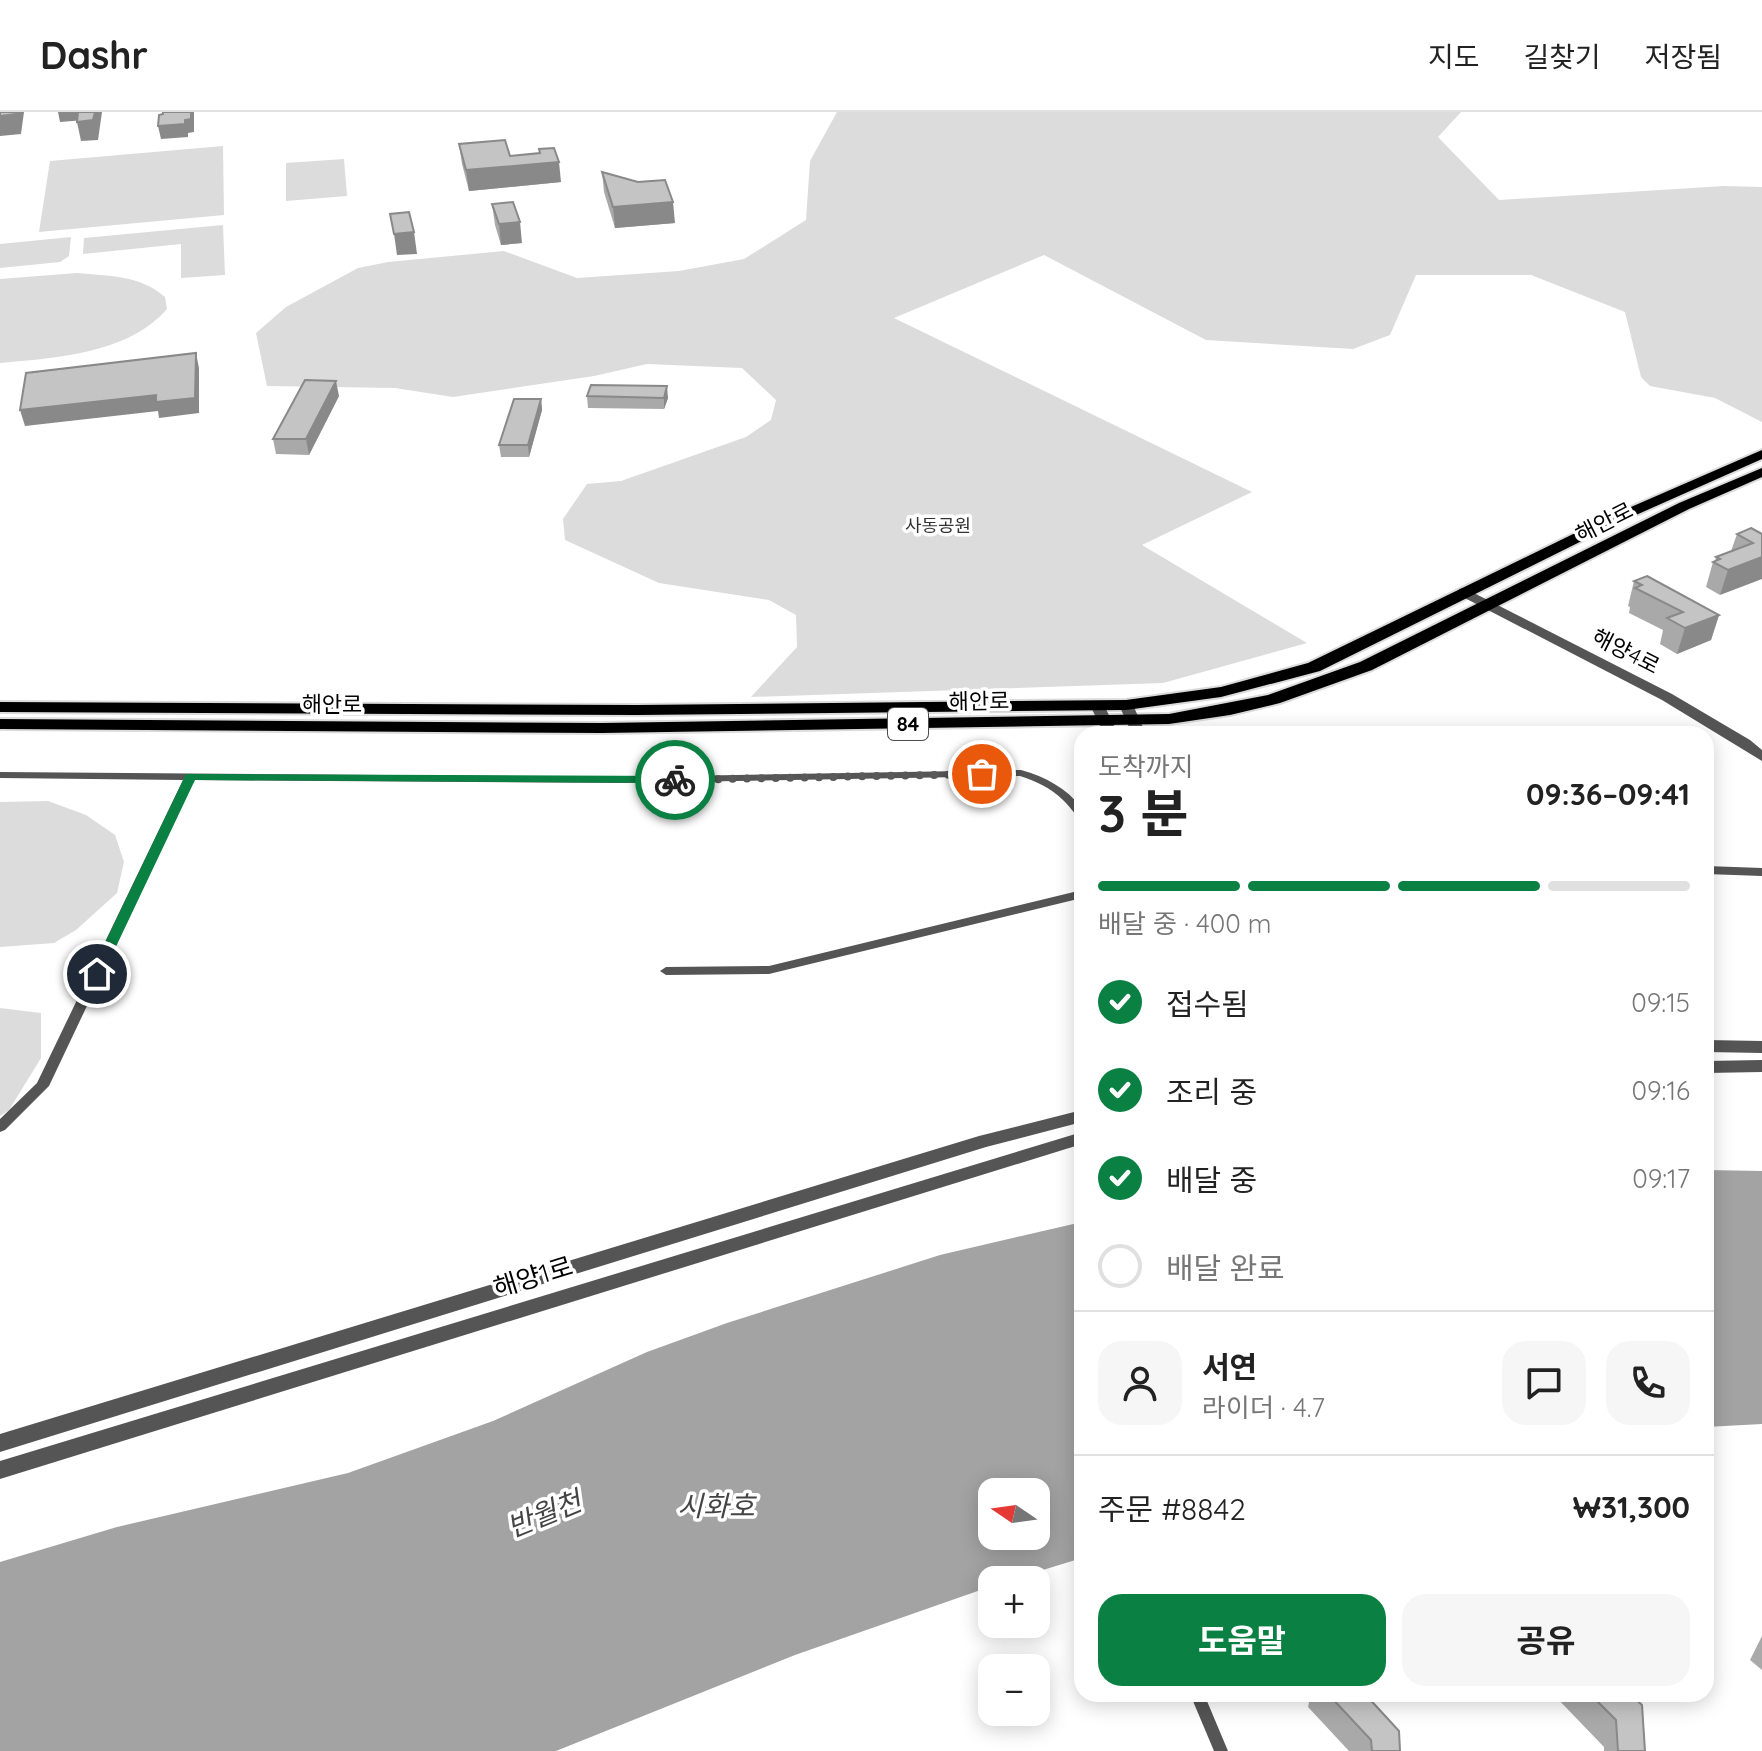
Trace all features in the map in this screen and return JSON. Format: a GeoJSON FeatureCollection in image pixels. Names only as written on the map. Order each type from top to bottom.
{"type":"FeatureCollection","features":[{"type":"Feature","properties":{"kind":"main road","name":"해안로"},"geometry":{"type":"LineString","coordinates":[[1133,720],[1174,701],[1230,691],[1300,672],[1613,520],[1762,454]]}},
{"type":"Feature","properties":{"kind":"main road","name":"해안로"},"geometry":{"type":"LineString","coordinates":[[0,724],[602,728],[1133,720],[1230,710],[1313,687],[1366,666],[1684,506],[1762,472]]}},
{"type":"Feature","properties":{"kind":"main road","name":"해안로"},"geometry":{"type":"LineString","coordinates":[[0,707],[637,710],[1103,720]]}},
{"type":"Feature","properties":{"kind":"street","name":"해양4로"},"geometry":{"type":"LineString","coordinates":[[1464,592],[1667,697],[1745,743],[1762,757]]}},
{"type":"Feature","properties":{"kind":"street"},"geometry":{"type":"LineString","coordinates":[[0,775],[624,780],[1021,773],[1045,780],[1074,804]]}},
{"type":"Feature","properties":{"kind":"street"},"geometry":{"type":"LineString","coordinates":[[0,1127],[42,1086],[190,776]]}},
{"type":"Feature","properties":{"kind":"street"},"geometry":{"type":"LineString","coordinates":[[1714,870],[1762,872]]}},
{"type":"Feature","properties":{"kind":"street"},"geometry":{"type":"LineString","coordinates":[[666,971],[769,970],[1074,896]]}},
{"type":"Feature","properties":{"kind":"street"},"geometry":{"type":"LineString","coordinates":[[1714,1046],[1762,1047]]}},
{"type":"Feature","properties":{"kind":"street"},"geometry":{"type":"LineString","coordinates":[[1714,1067],[1762,1066]]}},
{"type":"Feature","properties":{"kind":"street","name":"해양1로"},"geometry":{"type":"LineString","coordinates":[[0,1443],[940,1155],[1074,1118]]}},
{"type":"Feature","properties":{"kind":"street","name":"해양1로"},"geometry":{"type":"LineString","coordinates":[[0,1470],[1074,1140]]}},
{"type":"Feature","properties":{"kind":"street"},"geometry":{"type":"LineString","coordinates":[[1200,1702],[1221,1751]]}},
{"type":"Feature","properties":{"kind":"green space","name":"사동공원"},"geometry":{"type":"Polygon","coordinates":[[[837,112],[1461,112],[1438,137],[1499,200],[1724,186],[1762,187],[1762,422],[1715,398],[1650,386],[1641,377],[1625,312],[1531,275],[1416,275],[1390,335],[1353,349],[1206,340],[1044,255],[894,318],[1252,492],[1142,545],[1307,643],[1163,683],[751,697],[797,647],[796,615],[769,600],[659,583],[565,540],[563,519],[587,484],[621,481],[746,437],[771,420],[776,400],[742,368],[647,364],[594,376],[453,397],[395,388],[267,386],[256,333],[286,307],[358,268],[388,262],[504,251],[577,278],[679,271],[744,259],[806,220],[810,161],[837,112]]]}},
{"type":"Feature","properties":{"kind":"green space"},"geometry":{"type":"Polygon","coordinates":[[[223,146],[224,215],[39,232],[50,161],[223,146]]]}},
{"type":"Feature","properties":{"kind":"green space"},"geometry":{"type":"Polygon","coordinates":[[[344,159],[347,196],[286,201],[286,163],[344,159]]]}},
{"type":"Feature","properties":{"kind":"green space"},"geometry":{"type":"Polygon","coordinates":[[[223,225],[225,275],[181,278],[181,244],[83,254],[84,238],[223,225]]]}},
{"type":"Feature","properties":{"kind":"green space"},"geometry":{"type":"Polygon","coordinates":[[[71,237],[69,256],[60,262],[0,268],[0,244],[71,237]]]}},
{"type":"Feature","properties":{"kind":"green space"},"geometry":{"type":"Polygon","coordinates":[[[77,273],[124,278],[145,284],[165,297],[167,309],[151,324],[112,345],[67,356],[0,363],[0,279],[77,273]]]}},
{"type":"Feature","properties":{"kind":"green space"},"geometry":{"type":"Polygon","coordinates":[[[48,801],[86,815],[115,835],[124,862],[117,893],[76,930],[54,943],[0,947],[0,802],[48,801]]]}},
{"type":"Feature","properties":{"kind":"green space"},"geometry":{"type":"Polygon","coordinates":[[[0,1008],[41,1013],[41,1058],[9,1110],[0,1116],[0,1008]]]}},
{"type":"Feature","properties":{"kind":"water"},"geometry":{"type":"Polygon","coordinates":[[[1714,1170],[1762,1171],[1762,1424],[1714,1427],[1714,1170]]]}},
{"type":"Feature","properties":{"kind":"water","name":"시화호"},"geometry":{"type":"Polygon","coordinates":[[[1074,1224],[1074,1560],[1050,1568],[978,1566],[978,1591],[795,1655],[556,1751],[0,1751],[0,1562],[117,1527],[348,1473],[493,1421],[647,1352],[940,1255],[1074,1224]]]}},
{"type":"Feature","properties":{"kind":"building"},"geometry":{"type":"Polygon","coordinates":[[[0,112],[17,112],[0,116],[0,112]]]}},
{"type":"Feature","properties":{"kind":"building"},"geometry":{"type":"Polygon","coordinates":[[[78,112],[95,112],[93,120],[77,122],[78,112]]]}},
{"type":"Feature","properties":{"kind":"building"},"geometry":{"type":"Polygon","coordinates":[[[163,112],[191,112],[191,119],[185,120],[185,124],[158,126],[159,115],[163,112]]]}},
{"type":"Feature","properties":{"kind":"building"},"geometry":{"type":"Polygon","coordinates":[[[505,140],[510,156],[540,153],[539,149],[554,148],[559,162],[466,170],[459,144],[505,140]]]}},
{"type":"Feature","properties":{"kind":"building"},"geometry":{"type":"Polygon","coordinates":[[[602,172],[638,182],[665,180],[673,202],[613,207],[602,172]]]}},
{"type":"Feature","properties":{"kind":"building"},"geometry":{"type":"Polygon","coordinates":[[[513,202],[520,222],[499,224],[492,204],[513,202]]]}},
{"type":"Feature","properties":{"kind":"building"},"geometry":{"type":"Polygon","coordinates":[[[409,212],[414,232],[394,234],[390,214],[409,212]]]}},
{"type":"Feature","properties":{"kind":"building"},"geometry":{"type":"Polygon","coordinates":[[[196,353],[195,398],[156,402],[156,395],[20,410],[26,373],[196,353]]]}},
{"type":"Feature","properties":{"kind":"building"},"geometry":{"type":"Polygon","coordinates":[[[305,380],[336,381],[306,439],[273,439],[305,380]]]}},
{"type":"Feature","properties":{"kind":"building"},"geometry":{"type":"Polygon","coordinates":[[[591,385],[667,386],[664,398],[587,396],[591,385]]]}},
{"type":"Feature","properties":{"kind":"building"},"geometry":{"type":"Polygon","coordinates":[[[514,399],[541,399],[528,445],[499,445],[514,399]]]}},
{"type":"Feature","properties":{"kind":"building"},"geometry":{"type":"Polygon","coordinates":[[[1751,528],[1762,534],[1762,557],[1728,570],[1713,562],[1720,559],[1716,557],[1753,543],[1737,534],[1751,528]]]}},
{"type":"Feature","properties":{"kind":"building"},"geometry":{"type":"Polygon","coordinates":[[[1647,576],[1719,615],[1685,628],[1667,618],[1683,612],[1635,588],[1642,585],[1634,581],[1647,576]]]}},
{"type":"Feature","properties":{"kind":"building"},"geometry":{"type":"Polygon","coordinates":[[[1335,1702],[1372,1702],[1399,1731],[1400,1751],[1372,1751],[1371,1740],[1335,1702]]]}},
{"type":"Feature","properties":{"kind":"building"},"geometry":{"type":"Polygon","coordinates":[[[1598,1702],[1639,1702],[1642,1705],[1645,1751],[1618,1751],[1616,1720],[1598,1702]]]}},
{"type":"Feature","properties":{"kind":"way so far"},"geometry":{"type":"LineString","coordinates":[[675,780],[982,774]]}},
{"type":"Feature","properties":{"kind":"route"},"geometry":{"type":"LineString","coordinates":[[97,974],[190,776],[675,780]]}},
{"type":"Feature","properties":{"kind":"water label","name":"반월천"},"geometry":{"type":"Point","coordinates":[544,1514]}}]}
